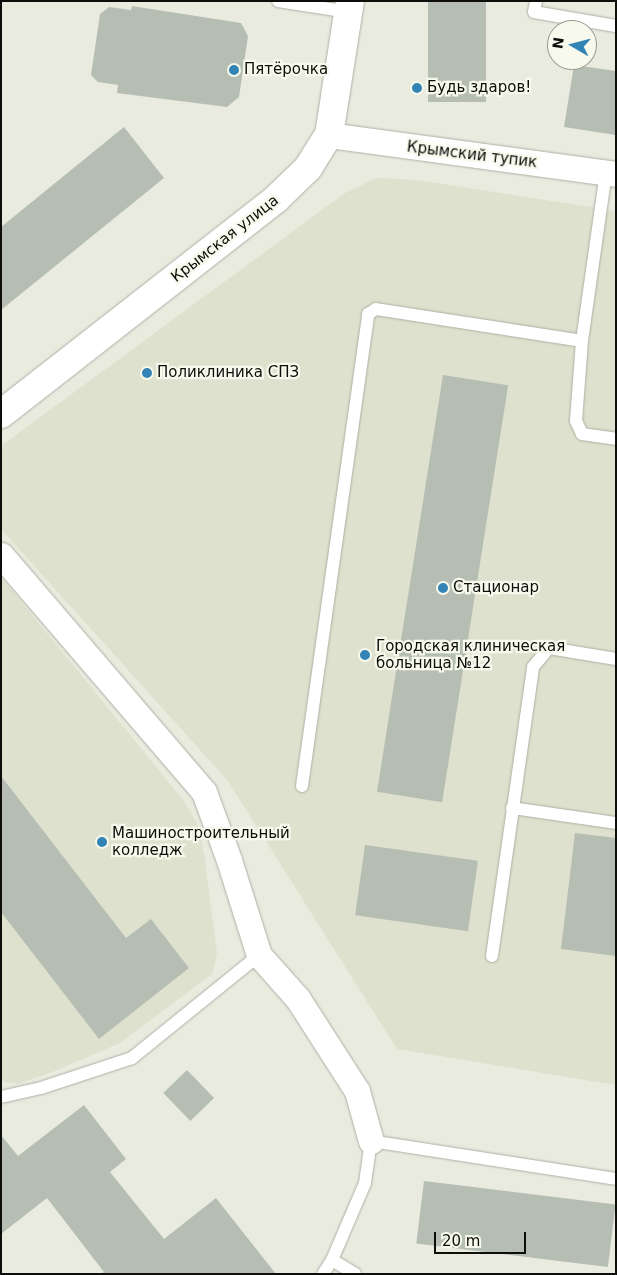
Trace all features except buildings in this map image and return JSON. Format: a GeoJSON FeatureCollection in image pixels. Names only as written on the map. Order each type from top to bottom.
{"type":"FeatureCollection","features":[{"type":"Feature","properties":{"kind":"main road","name":"Крымская улица"},"geometry":{"type":"LineString","coordinates":[[1,414],[276,198],[308,168],[329,135],[349,7]]}},
{"type":"Feature","properties":{"kind":"street","name":"Крымский тупик"},"geometry":{"type":"LineString","coordinates":[[329,135],[611,173]]}},
{"type":"Feature","properties":{"kind":"street"},"geometry":{"type":"LineString","coordinates":[[1,555],[204,792],[229,860],[259,956],[298,999],[357,1090],[371,1141]]}},
{"type":"Feature","properties":{"kind":"lane"},"geometry":{"type":"LineString","coordinates":[[278,1],[349,7]]}},
{"type":"Feature","properties":{"kind":"lane"},"geometry":{"type":"LineString","coordinates":[[536,1],[534,12],[616,26]]}},
{"type":"Feature","properties":{"kind":"lane"},"geometry":{"type":"LineString","coordinates":[[611,173],[582,341],[576,421],[582,434],[616,439]]}},
{"type":"Feature","properties":{"kind":"lane"},"geometry":{"type":"LineString","coordinates":[[302,786],[368,314],[376,309],[582,341]]}},
{"type":"Feature","properties":{"kind":"lane"},"geometry":{"type":"LineString","coordinates":[[492,956],[533,667],[549,648],[616,659]]}},
{"type":"Feature","properties":{"kind":"lane"},"geometry":{"type":"LineString","coordinates":[[512,808],[616,823]]}},
{"type":"Feature","properties":{"kind":"lane"},"geometry":{"type":"LineString","coordinates":[[1,1097],[41,1088],[132,1058],[259,956]]}},
{"type":"Feature","properties":{"kind":"lane"},"geometry":{"type":"LineString","coordinates":[[323,1274],[332,1260],[365,1183],[371,1141],[616,1179]]}},
{"type":"Feature","properties":{"kind":"lane"},"geometry":{"type":"LineString","coordinates":[[332,1260],[355,1274]]}},
{"type":"Feature","properties":{"kind":"shaded area","name":"Городская клиническая больница №12"},"geometry":{"type":"Polygon","coordinates":[[[377,178],[417,180],[616,211],[616,1085],[397,1049],[228,781],[1,529],[1,446],[345,193],[377,178]]]}},
{"type":"Feature","properties":{"kind":"shaded area","name":"Машиностроительный колледж"},"geometry":{"type":"Polygon","coordinates":[[[1,577],[184,801],[198,825],[205,860],[217,954],[212,974],[120,1043],[50,1073],[17,1084],[1,1081],[1,577]]]}},
{"type":"Feature","properties":{"kind":"place","name":"Пятёрочка"},"geometry":{"type":"Point","coordinates":[234,70]}},
{"type":"Feature","properties":{"kind":"place","name":"Будь здаров!"},"geometry":{"type":"Point","coordinates":[417,88]}},
{"type":"Feature","properties":{"kind":"place","name":"Поликлиника СПЗ"},"geometry":{"type":"Point","coordinates":[147,373]}},
{"type":"Feature","properties":{"kind":"place","name":"Стационар"},"geometry":{"type":"Point","coordinates":[443,588]}},
{"type":"Feature","properties":{"kind":"place","name":"Городская клиническая больница №12"},"geometry":{"type":"Point","coordinates":[365,655]}},
{"type":"Feature","properties":{"kind":"place","name":"Машиностроительный колледж"},"geometry":{"type":"Point","coordinates":[102,842]}}]}
